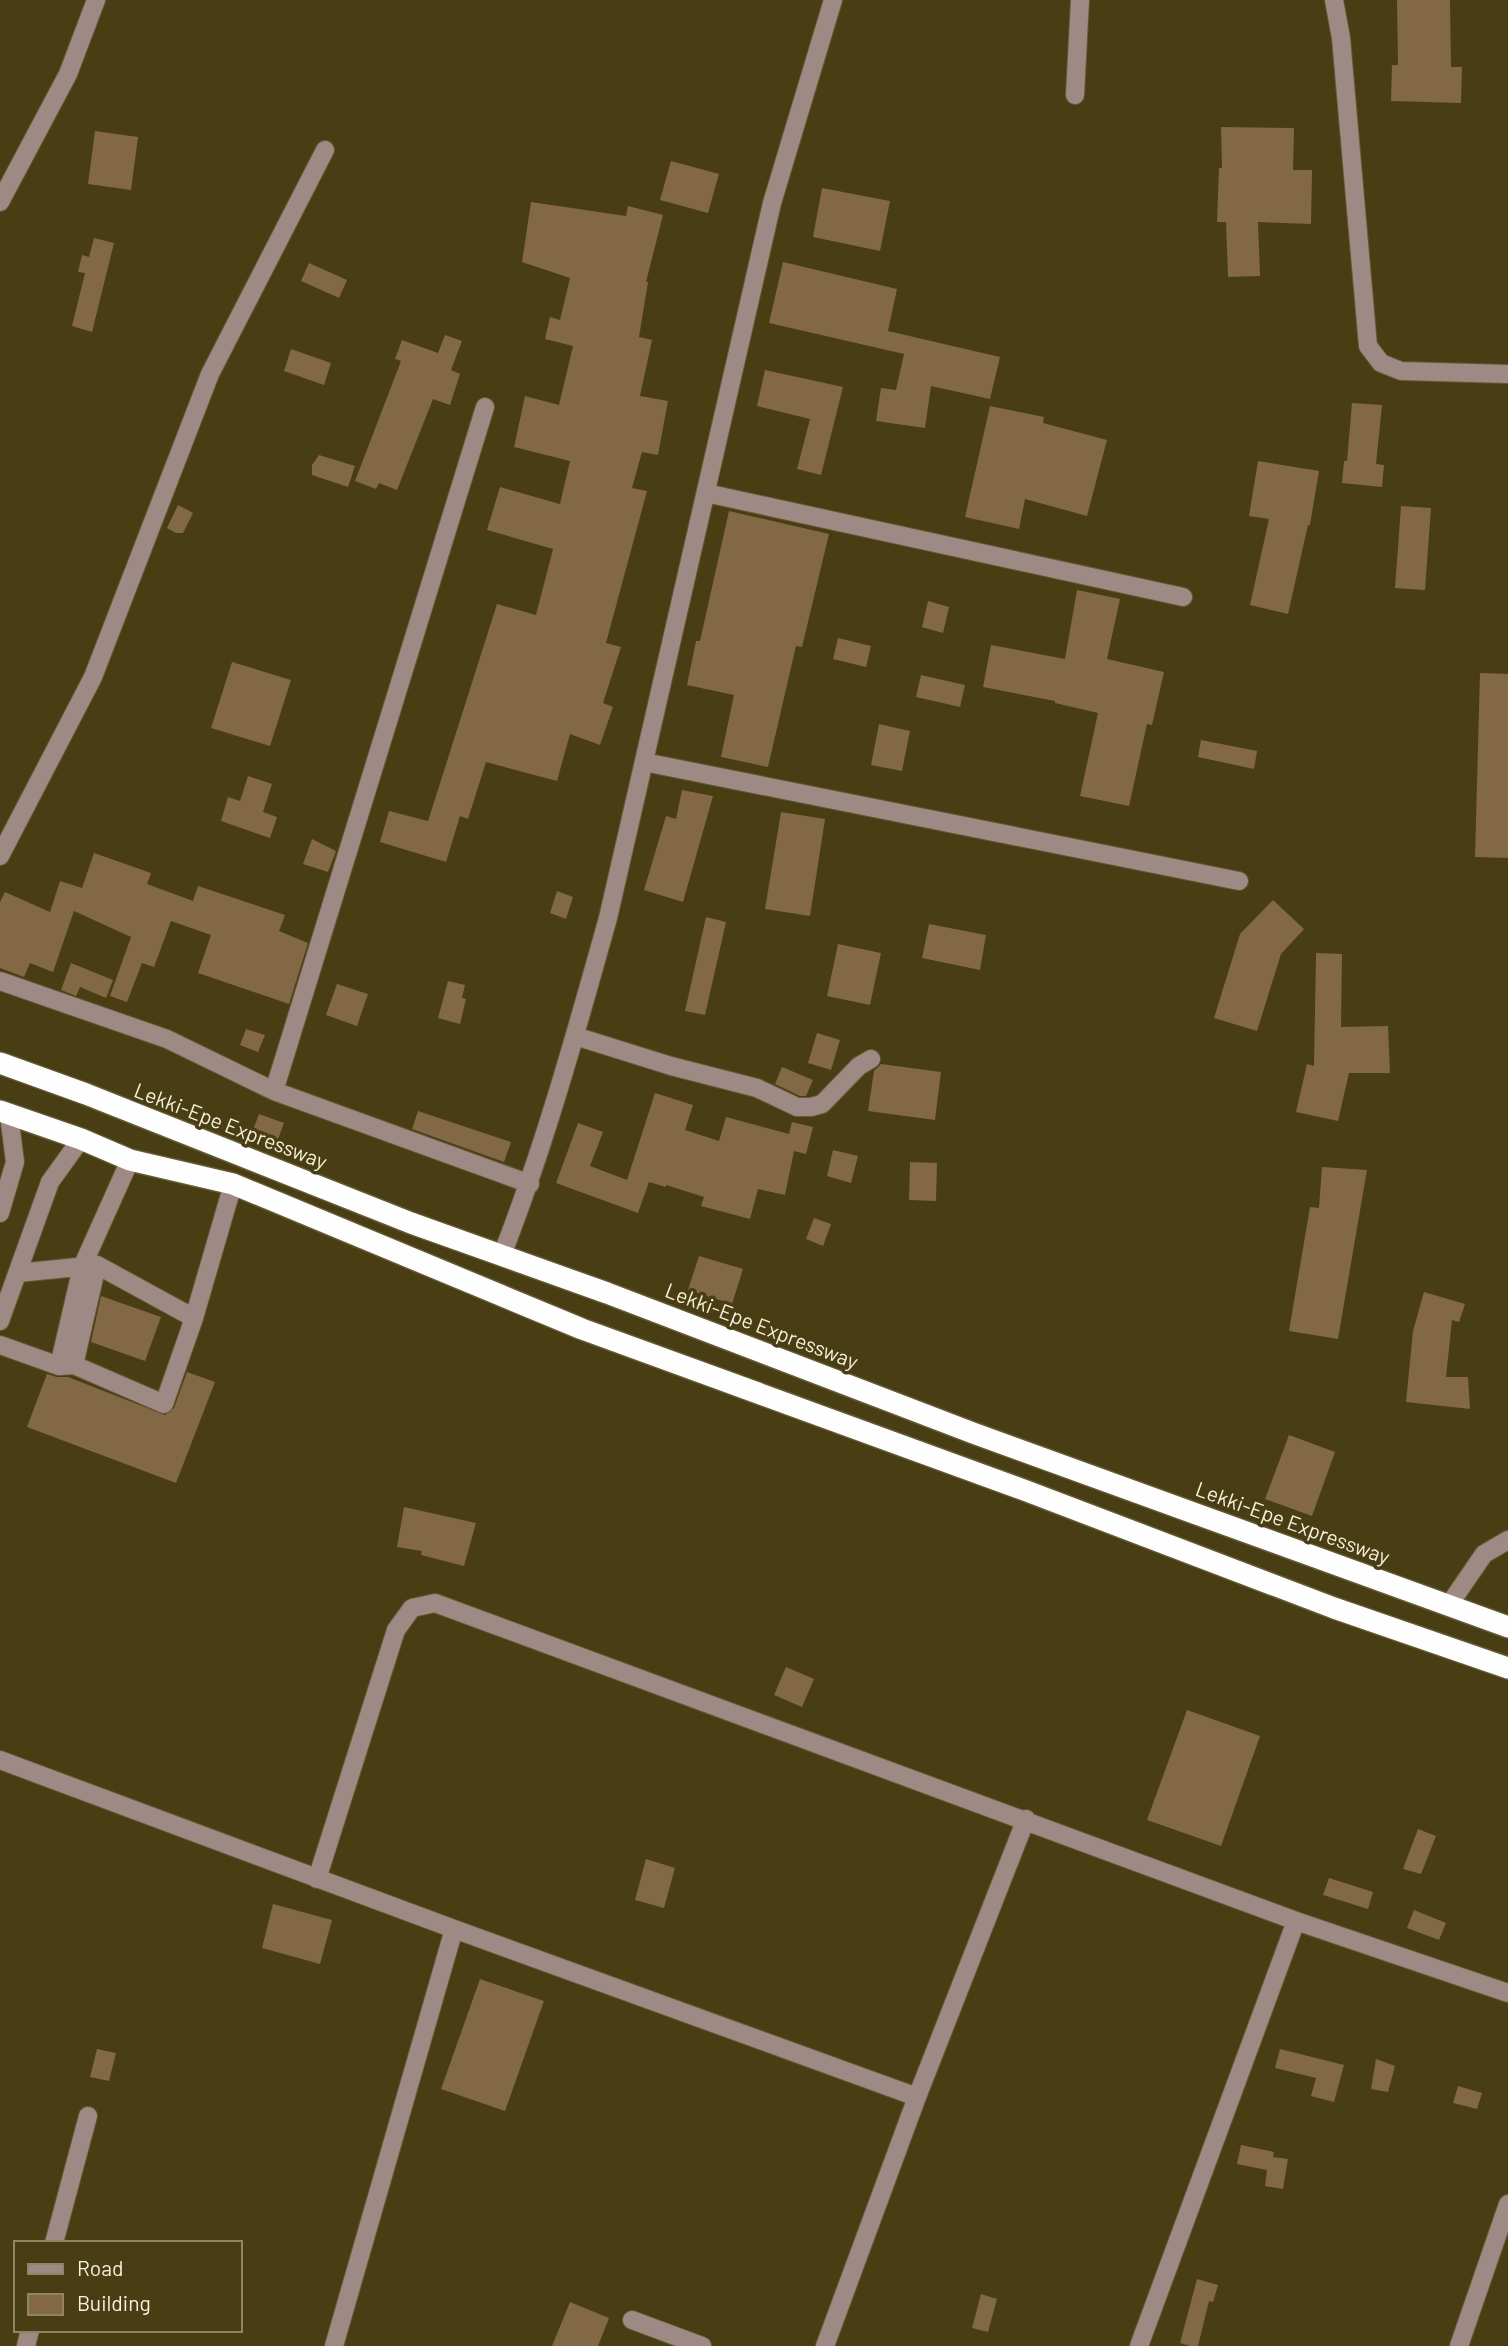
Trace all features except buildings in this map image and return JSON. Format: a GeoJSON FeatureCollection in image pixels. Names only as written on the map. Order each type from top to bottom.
{"type":"FeatureCollection","features":[{"type":"Feature","properties":{"kind":"highway","name":"Lekki-Epe Expressway"},"geometry":{"type":"LineString","coordinates":[[0,1063],[86,1094],[411,1223],[927,1413],[973,1433],[1508,1627]]}},
{"type":"Feature","properties":{"kind":"highway"},"geometry":{"type":"LineString","coordinates":[[5,1113],[130,1160],[233,1184],[582,1329],[1024,1490],[1334,1608],[1508,1668]]}},
{"type":"Feature","properties":{"kind":"highway"},"geometry":{"type":"LineString","coordinates":[[1024,1490],[1036,1454]]}},
{"type":"Feature","properties":{"kind":"street"},"geometry":{"type":"LineString","coordinates":[[0,202],[68,74],[96,0]]}},
{"type":"Feature","properties":{"kind":"street"},"geometry":{"type":"LineString","coordinates":[[502,1255],[530,1184],[608,918],[772,203],[833,0]]}},
{"type":"Feature","properties":{"kind":"street"},"geometry":{"type":"LineString","coordinates":[[1075,95],[1080,0]]}},
{"type":"Feature","properties":{"kind":"street"},"geometry":{"type":"LineString","coordinates":[[1334,0],[1342,38],[1368,346],[1381,363],[1401,371],[1508,374]]}},
{"type":"Feature","properties":{"kind":"street"},"geometry":{"type":"LineString","coordinates":[[0,856],[93,677],[210,374],[325,150]]}},
{"type":"Feature","properties":{"kind":"street"},"geometry":{"type":"LineString","coordinates":[[274,1091],[485,407]]}},
{"type":"Feature","properties":{"kind":"street"},"geometry":{"type":"LineString","coordinates":[[705,493],[1183,597]]}},
{"type":"Feature","properties":{"kind":"street"},"geometry":{"type":"LineString","coordinates":[[644,762],[1239,881]]}},
{"type":"Feature","properties":{"kind":"street"},"geometry":{"type":"LineString","coordinates":[[0,981],[167,1039],[274,1091],[530,1184]]}},
{"type":"Feature","properties":{"kind":"street"},"geometry":{"type":"LineString","coordinates":[[575,1036],[671,1066],[757,1088],[797,1107],[822,1104],[859,1066],[871,1059]]}},
{"type":"Feature","properties":{"kind":"street"},"geometry":{"type":"LineString","coordinates":[[0,1213],[15,1162],[5,1113]]}},
{"type":"Feature","properties":{"kind":"street"},"geometry":{"type":"LineString","coordinates":[[0,1321],[50,1182],[80,1139]]}},
{"type":"Feature","properties":{"kind":"street"},"geometry":{"type":"LineString","coordinates":[[66,1366],[89,1266],[130,1160]]}},
{"type":"Feature","properties":{"kind":"street"},"geometry":{"type":"LineString","coordinates":[[0,1345],[66,1366],[164,1404],[194,1318],[233,1184]]}},
{"type":"Feature","properties":{"kind":"street"},"geometry":{"type":"LineString","coordinates":[[18,1273],[89,1266],[194,1318]]}},
{"type":"Feature","properties":{"kind":"street"},"geometry":{"type":"LineString","coordinates":[[1449,1605],[1484,1554],[1508,1540]]}},
{"type":"Feature","properties":{"kind":"street"},"geometry":{"type":"LineString","coordinates":[[317,1879],[396,1630],[412,1608],[435,1603],[1026,1819],[1296,1921],[1508,1993]]}},
{"type":"Feature","properties":{"kind":"street"},"geometry":{"type":"LineString","coordinates":[[0,1760],[317,1879],[917,2097]]}},
{"type":"Feature","properties":{"kind":"street"},"geometry":{"type":"LineString","coordinates":[[825,2346],[917,2097],[1026,1819]]}},
{"type":"Feature","properties":{"kind":"street"},"geometry":{"type":"LineString","coordinates":[[1139,2346],[1296,1921]]}},
{"type":"Feature","properties":{"kind":"street"},"geometry":{"type":"LineString","coordinates":[[334,2346],[454,1929]]}},
{"type":"Feature","properties":{"kind":"street"},"geometry":{"type":"LineString","coordinates":[[55,2241],[88,2116]]}},
{"type":"Feature","properties":{"kind":"street"},"geometry":{"type":"LineString","coordinates":[[1459,2346],[1508,2204]]}},
{"type":"Feature","properties":{"kind":"street"},"geometry":{"type":"LineString","coordinates":[[632,2320],[702,2346]]}}]}
